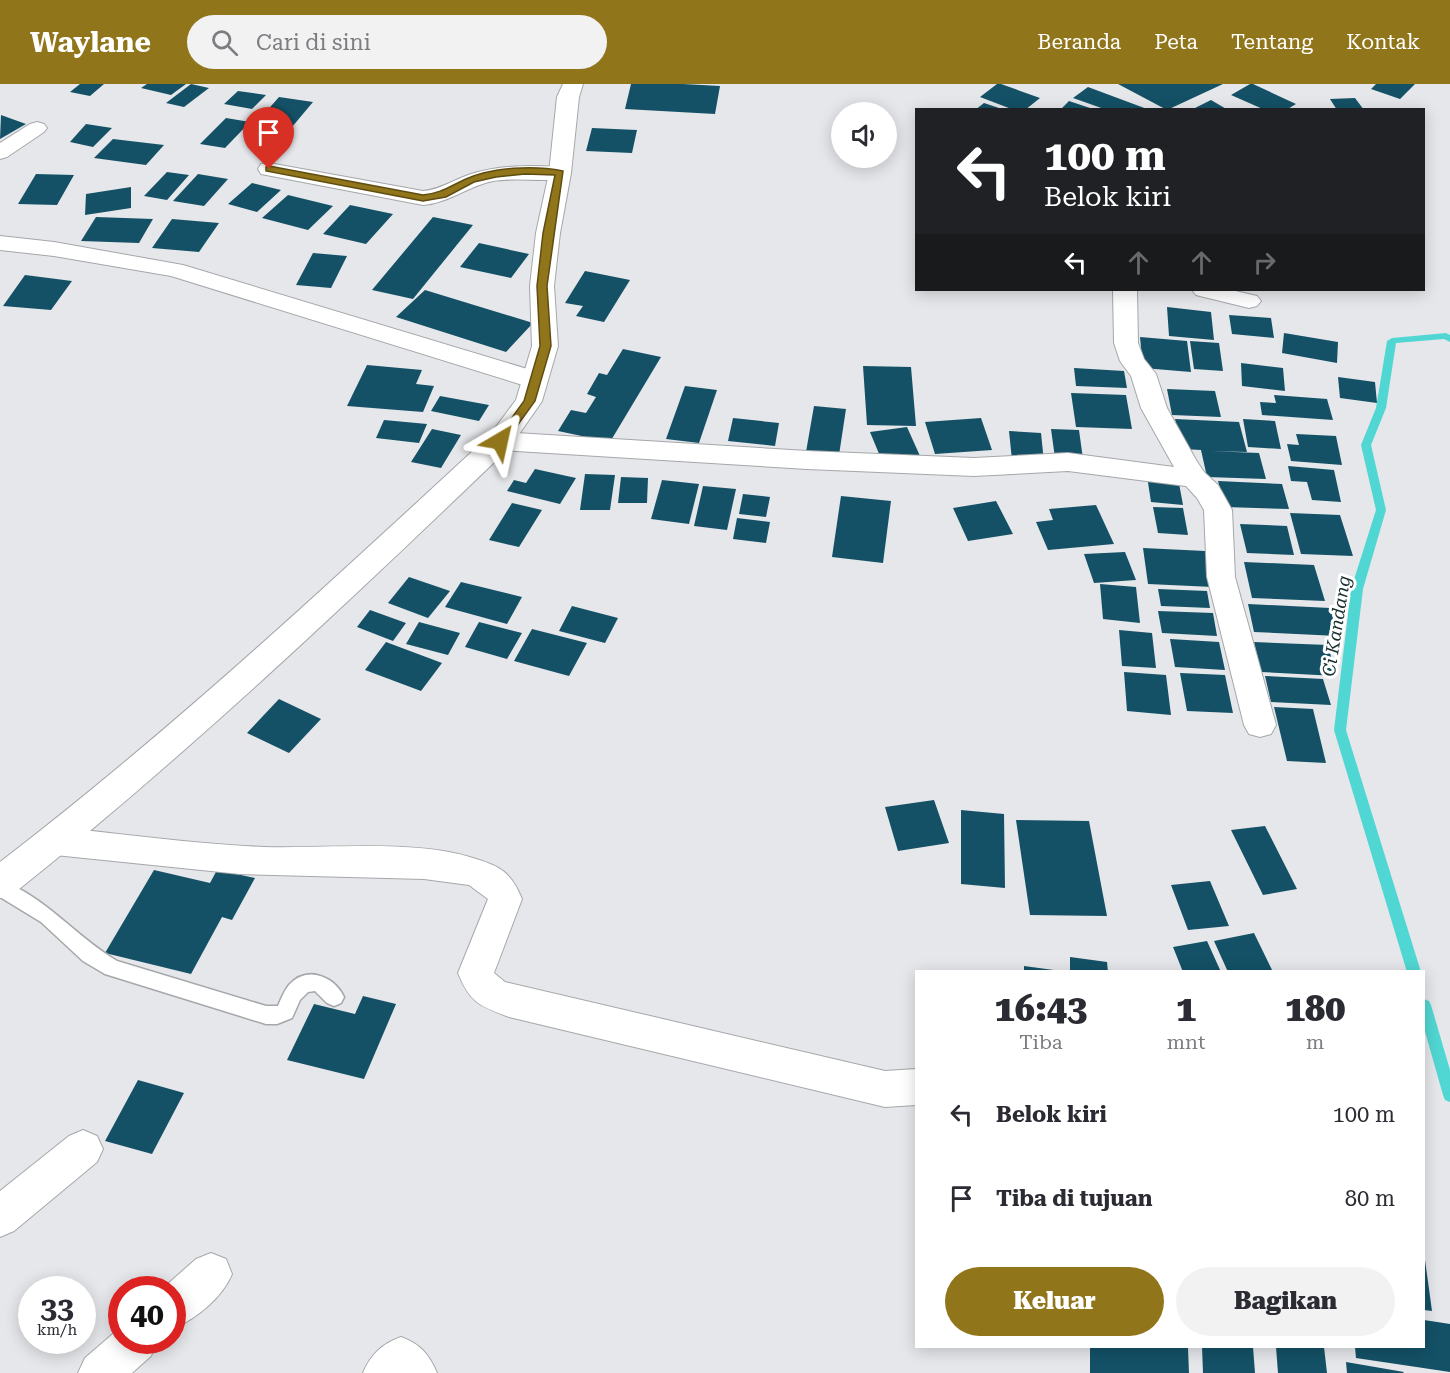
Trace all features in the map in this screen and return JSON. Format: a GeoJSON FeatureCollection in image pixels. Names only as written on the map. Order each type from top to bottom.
{"type":"FeatureCollection","features":[{"type":"Feature","properties":{"kind":"street"},"geometry":{"type":"LineString","coordinates":[[0,883],[55,841],[289,640],[500,441],[530,401],[546,346],[542,286],[548,233],[560,173],[568,97],[573,84]]}},
{"type":"Feature","properties":{"kind":"street"},"geometry":{"type":"LineString","coordinates":[[0,153],[37,128]]}},
{"type":"Feature","properties":{"kind":"street"},"geometry":{"type":"LineString","coordinates":[[269,169],[423,198],[443,195],[471,180],[496,174],[525,171],[560,173]]}},
{"type":"Feature","properties":{"kind":"street"},"geometry":{"type":"LineString","coordinates":[[0,243],[54,249],[175,270],[535,380]]}},
{"type":"Feature","properties":{"kind":"street"},"geometry":{"type":"LineString","coordinates":[[1125,291],[1126,344],[1132,361],[1143,374],[1154,408],[1194,478],[1208,492],[1218,510],[1221,577],[1260,725]]}},
{"type":"Feature","properties":{"kind":"street"},"geometry":{"type":"LineString","coordinates":[[1208,291],[1249,301]]}},
{"type":"Feature","properties":{"kind":"street"},"geometry":{"type":"LineString","coordinates":[[500,441],[795,459],[974,467],[1068,462],[1194,478]]}},
{"type":"Feature","properties":{"kind":"street"},"geometry":{"type":"LineString","coordinates":[[55,841],[242,860],[334,861],[450,867],[494,882],[502,889],[505,899],[476,973],[486,992],[509,1000],[687,1044],[885,1089],[915,1087]]}},
{"type":"Feature","properties":{"kind":"street"},"geometry":{"type":"LineString","coordinates":[[0,1217],[83,1149]]}},
{"type":"Feature","properties":{"kind":"street"},"geometry":{"type":"LineString","coordinates":[[186,1296],[211,1274]]}},
{"type":"Feature","properties":{"kind":"street"},"geometry":{"type":"LineString","coordinates":[[100,1373],[121,1354]]}},
{"type":"Feature","properties":{"kind":"street"},"geometry":{"type":"LineString","coordinates":[[385,1373],[401,1358],[415,1373]]}},
{"type":"Feature","properties":{"kind":"lane"},"geometry":{"type":"LineString","coordinates":[[0,888],[47,916],[90,955],[111,968],[266,1015],[285,1012],[293,992],[298,986],[309,982],[319,983],[334,997]]}},
{"type":"Feature","properties":{"kind":"building"},"geometry":{"type":"Polygon","coordinates":[[[80,84],[104,84],[90,96],[70,92],[80,84]]]}},
{"type":"Feature","properties":{"kind":"building"},"geometry":{"type":"Polygon","coordinates":[[[147,84],[186,84],[171,95],[141,88],[147,84]]]}},
{"type":"Feature","properties":{"kind":"building"},"geometry":{"type":"Polygon","coordinates":[[[191,84],[209,88],[184,107],[166,103],[191,84]]]}},
{"type":"Feature","properties":{"kind":"building"},"geometry":{"type":"Polygon","coordinates":[[[631,84],[720,86],[715,114],[625,109],[631,84]]]}},
{"type":"Feature","properties":{"kind":"building"},"geometry":{"type":"Polygon","coordinates":[[[997,84],[1001,84],[1040,98],[1028,108],[1009,108],[980,97],[997,84]]]}},
{"type":"Feature","properties":{"kind":"building"},"geometry":{"type":"Polygon","coordinates":[[[1118,84],[1223,84],[1171,108],[1163,108],[1118,84]]]}},
{"type":"Feature","properties":{"kind":"building"},"geometry":{"type":"Polygon","coordinates":[[[1253,84],[1296,104],[1289,108],[1260,108],[1231,95],[1253,84]]]}},
{"type":"Feature","properties":{"kind":"building"},"geometry":{"type":"Polygon","coordinates":[[[1376,84],[1415,84],[1400,99],[1371,89],[1376,84]]]}},
{"type":"Feature","properties":{"kind":"building"},"geometry":{"type":"Polygon","coordinates":[[[1088,87],[1144,108],[1101,108],[1073,98],[1088,87]]]}},
{"type":"Feature","properties":{"kind":"building"},"geometry":{"type":"Polygon","coordinates":[[[238,91],[266,95],[252,109],[224,104],[238,91]]]}},
{"type":"Feature","properties":{"kind":"building"},"geometry":{"type":"Polygon","coordinates":[[[279,97],[313,102],[292,127],[257,122],[279,97]]]}},
{"type":"Feature","properties":{"kind":"building"},"geometry":{"type":"Polygon","coordinates":[[[1355,98],[1362,108],[1336,108],[1330,99],[1355,98]]]}},
{"type":"Feature","properties":{"kind":"building"},"geometry":{"type":"Polygon","coordinates":[[[1211,100],[1225,108],[1195,108],[1211,100]]]}},
{"type":"Feature","properties":{"kind":"building"},"geometry":{"type":"Polygon","coordinates":[[[1069,101],[1090,108],[1062,108],[1069,101]]]}},
{"type":"Feature","properties":{"kind":"building"},"geometry":{"type":"Polygon","coordinates":[[[984,103],[999,108],[978,108],[984,103]]]}},
{"type":"Feature","properties":{"kind":"building"},"geometry":{"type":"Polygon","coordinates":[[[1,115],[26,124],[0,139],[1,115]]]}},
{"type":"Feature","properties":{"kind":"building"},"geometry":{"type":"Polygon","coordinates":[[[226,118],[250,122],[225,148],[200,144],[226,118]]]}},
{"type":"Feature","properties":{"kind":"building"},"geometry":{"type":"Polygon","coordinates":[[[86,124],[112,128],[93,147],[70,142],[86,124]]]}},
{"type":"Feature","properties":{"kind":"building"},"geometry":{"type":"Polygon","coordinates":[[[592,128],[637,130],[632,153],[586,151],[592,128]]]}},
{"type":"Feature","properties":{"kind":"building"},"geometry":{"type":"Polygon","coordinates":[[[113,139],[164,145],[146,165],[94,158],[113,139]]]}},
{"type":"Feature","properties":{"kind":"building"},"geometry":{"type":"Polygon","coordinates":[[[167,172],[189,175],[167,200],[144,196],[167,172]]]}},
{"type":"Feature","properties":{"kind":"building"},"geometry":{"type":"Polygon","coordinates":[[[36,174],[74,175],[57,205],[18,204],[36,174]]]}},
{"type":"Feature","properties":{"kind":"building"},"geometry":{"type":"Polygon","coordinates":[[[198,174],[228,179],[204,206],[173,201],[198,174]]]}},
{"type":"Feature","properties":{"kind":"building"},"geometry":{"type":"Polygon","coordinates":[[[252,183],[281,190],[257,212],[228,204],[252,183]]]}},
{"type":"Feature","properties":{"kind":"building"},"geometry":{"type":"Polygon","coordinates":[[[131,187],[131,208],[85,215],[86,194],[131,187]]]}},
{"type":"Feature","properties":{"kind":"building"},"geometry":{"type":"Polygon","coordinates":[[[288,195],[333,206],[308,230],[262,218],[288,195]]]}},
{"type":"Feature","properties":{"kind":"building"},"geometry":{"type":"Polygon","coordinates":[[[350,205],[393,214],[366,244],[323,234],[350,205]]]}},
{"type":"Feature","properties":{"kind":"building"},"geometry":{"type":"Polygon","coordinates":[[[96,217],[153,219],[139,243],[81,241],[96,217]]]}},
{"type":"Feature","properties":{"kind":"building"},"geometry":{"type":"Polygon","coordinates":[[[433,217],[473,225],[413,299],[372,290],[433,217]]]}},
{"type":"Feature","properties":{"kind":"building"},"geometry":{"type":"Polygon","coordinates":[[[172,219],[219,223],[199,252],[152,248],[172,219]]]}},
{"type":"Feature","properties":{"kind":"building"},"geometry":{"type":"Polygon","coordinates":[[[479,243],[529,254],[511,278],[460,267],[479,243]]]}},
{"type":"Feature","properties":{"kind":"building"},"geometry":{"type":"Polygon","coordinates":[[[313,253],[347,256],[331,288],[296,285],[313,253]]]}},
{"type":"Feature","properties":{"kind":"building"},"geometry":{"type":"Polygon","coordinates":[[[585,271],[630,280],[604,322],[576,316],[583,306],[565,303],[585,271]]]}},
{"type":"Feature","properties":{"kind":"building"},"geometry":{"type":"Polygon","coordinates":[[[25,275],[72,281],[51,310],[3,306],[25,275]]]}},
{"type":"Feature","properties":{"kind":"building"},"geometry":{"type":"Polygon","coordinates":[[[425,290],[533,323],[506,352],[396,317],[425,290]]]}},
{"type":"Feature","properties":{"kind":"building"},"geometry":{"type":"Polygon","coordinates":[[[1167,307],[1211,312],[1214,340],[1169,336],[1167,307]]]}},
{"type":"Feature","properties":{"kind":"building"},"geometry":{"type":"Polygon","coordinates":[[[1229,315],[1271,318],[1274,338],[1232,334],[1229,315]]]}},
{"type":"Feature","properties":{"kind":"building"},"geometry":{"type":"Polygon","coordinates":[[[1284,333],[1338,342],[1337,363],[1282,353],[1284,333]]]}},
{"type":"Feature","properties":{"kind":"building"},"geometry":{"type":"Polygon","coordinates":[[[1140,337],[1187,341],[1191,372],[1143,368],[1140,337]]]}},
{"type":"Feature","properties":{"kind":"building"},"geometry":{"type":"Polygon","coordinates":[[[1190,341],[1219,343],[1223,371],[1194,369],[1190,341]]]}},
{"type":"Feature","properties":{"kind":"building"},"geometry":{"type":"Polygon","coordinates":[[[623,349],[661,357],[610,442],[558,431],[571,410],[586,413],[596,397],[587,394],[599,373],[607,375],[623,349]]]}},
{"type":"Feature","properties":{"kind":"building"},"geometry":{"type":"Polygon","coordinates":[[[1241,363],[1283,368],[1285,391],[1242,386],[1241,363]]]}},
{"type":"Feature","properties":{"kind":"building"},"geometry":{"type":"Polygon","coordinates":[[[367,365],[422,370],[416,384],[434,386],[423,412],[347,406],[367,365]]]}},
{"type":"Feature","properties":{"kind":"building"},"geometry":{"type":"Polygon","coordinates":[[[863,366],[911,367],[916,426],[867,425],[863,366]]]}},
{"type":"Feature","properties":{"kind":"building"},"geometry":{"type":"Polygon","coordinates":[[[1074,368],[1124,371],[1127,388],[1076,386],[1074,368]]]}},
{"type":"Feature","properties":{"kind":"building"},"geometry":{"type":"Polygon","coordinates":[[[1338,377],[1375,382],[1377,403],[1340,398],[1338,377]]]}},
{"type":"Feature","properties":{"kind":"building"},"geometry":{"type":"Polygon","coordinates":[[[685,386],[717,390],[699,443],[666,439],[685,386]]]}},
{"type":"Feature","properties":{"kind":"building"},"geometry":{"type":"Polygon","coordinates":[[[1167,389],[1215,391],[1221,417],[1172,415],[1167,389]]]}},
{"type":"Feature","properties":{"kind":"building"},"geometry":{"type":"Polygon","coordinates":[[[1071,393],[1126,395],[1132,429],[1076,427],[1071,393]]]}},
{"type":"Feature","properties":{"kind":"building"},"geometry":{"type":"Polygon","coordinates":[[[1274,395],[1327,399],[1333,420],[1262,415],[1260,402],[1276,403],[1274,395]]]}},
{"type":"Feature","properties":{"kind":"building"},"geometry":{"type":"Polygon","coordinates":[[[440,396],[489,405],[479,421],[431,411],[440,396]]]}},
{"type":"Feature","properties":{"kind":"building"},"geometry":{"type":"Polygon","coordinates":[[[814,406],[846,409],[839,455],[806,452],[814,406]]]}},
{"type":"Feature","properties":{"kind":"building"},"geometry":{"type":"Polygon","coordinates":[[[733,418],[779,423],[775,446],[728,441],[733,418]]]}},
{"type":"Feature","properties":{"kind":"building"},"geometry":{"type":"Polygon","coordinates":[[[981,418],[992,450],[935,454],[925,422],[981,418]]]}},
{"type":"Feature","properties":{"kind":"building"},"geometry":{"type":"Polygon","coordinates":[[[1175,419],[1239,422],[1247,452],[1210,451],[1259,453],[1266,479],[1207,477],[1201,450],[1182,449],[1175,419]]]}},
{"type":"Feature","properties":{"kind":"building"},"geometry":{"type":"Polygon","coordinates":[[[1243,419],[1275,421],[1281,449],[1248,447],[1243,419]]]}},
{"type":"Feature","properties":{"kind":"building"},"geometry":{"type":"Polygon","coordinates":[[[384,420],[427,424],[419,443],[376,438],[384,420]]]}},
{"type":"Feature","properties":{"kind":"building"},"geometry":{"type":"Polygon","coordinates":[[[907,427],[920,456],[882,461],[870,432],[907,427]]]}},
{"type":"Feature","properties":{"kind":"building"},"geometry":{"type":"Polygon","coordinates":[[[432,429],[461,435],[441,468],[411,462],[432,429]]]}},
{"type":"Feature","properties":{"kind":"building"},"geometry":{"type":"Polygon","coordinates":[[[1051,429],[1079,430],[1083,459],[1055,458],[1051,429]]]}},
{"type":"Feature","properties":{"kind":"building"},"geometry":{"type":"Polygon","coordinates":[[[1009,431],[1041,433],[1044,462],[1012,460],[1009,431]]]}},
{"type":"Feature","properties":{"kind":"building"},"geometry":{"type":"Polygon","coordinates":[[[1296,434],[1336,436],[1342,465],[1291,461],[1287,444],[1299,445],[1296,434]]]}},
{"type":"Feature","properties":{"kind":"building"},"geometry":{"type":"Polygon","coordinates":[[[1288,466],[1334,470],[1341,502],[1312,500],[1307,482],[1291,481],[1288,466]]]}},
{"type":"Feature","properties":{"kind":"building"},"geometry":{"type":"Polygon","coordinates":[[[535,469],[576,478],[560,504],[507,491],[514,480],[526,483],[535,469]]]}},
{"type":"Feature","properties":{"kind":"building"},"geometry":{"type":"Polygon","coordinates":[[[585,474],[615,475],[610,510],[580,510],[585,474]]]}},
{"type":"Feature","properties":{"kind":"building"},"geometry":{"type":"Polygon","coordinates":[[[1147,476],[1178,478],[1183,505],[1151,502],[1147,476]]]}},
{"type":"Feature","properties":{"kind":"building"},"geometry":{"type":"Polygon","coordinates":[[[621,477],[648,478],[647,503],[618,503],[621,477]]]}},
{"type":"Feature","properties":{"kind":"building"},"geometry":{"type":"Polygon","coordinates":[[[662,480],[699,484],[689,524],[651,519],[662,480]]]}},
{"type":"Feature","properties":{"kind":"building"},"geometry":{"type":"Polygon","coordinates":[[[1218,481],[1282,484],[1289,509],[1225,507],[1218,481]]]}},
{"type":"Feature","properties":{"kind":"building"},"geometry":{"type":"Polygon","coordinates":[[[703,486],[736,489],[727,530],[694,526],[703,486]]]}},
{"type":"Feature","properties":{"kind":"building"},"geometry":{"type":"Polygon","coordinates":[[[743,494],[770,497],[766,517],[739,514],[743,494]]]}},
{"type":"Feature","properties":{"kind":"building"},"geometry":{"type":"Polygon","coordinates":[[[841,496],[891,501],[883,563],[832,557],[841,496]]]}},
{"type":"Feature","properties":{"kind":"building"},"geometry":{"type":"Polygon","coordinates":[[[996,501],[1013,534],[968,541],[953,508],[996,501]]]}},
{"type":"Feature","properties":{"kind":"building"},"geometry":{"type":"Polygon","coordinates":[[[512,503],[542,510],[519,547],[489,540],[512,503]]]}},
{"type":"Feature","properties":{"kind":"building"},"geometry":{"type":"Polygon","coordinates":[[[1096,505],[1114,544],[1048,550],[1036,522],[1053,520],[1049,509],[1096,505]]]}},
{"type":"Feature","properties":{"kind":"building"},"geometry":{"type":"Polygon","coordinates":[[[1153,507],[1183,508],[1188,535],[1158,533],[1153,507]]]}},
{"type":"Feature","properties":{"kind":"building"},"geometry":{"type":"Polygon","coordinates":[[[1290,513],[1340,515],[1353,556],[1301,554],[1290,513]]]}},
{"type":"Feature","properties":{"kind":"building"},"geometry":{"type":"Polygon","coordinates":[[[737,518],[770,522],[766,543],[733,539],[737,518]]]}},
{"type":"Feature","properties":{"kind":"building"},"geometry":{"type":"Polygon","coordinates":[[[1240,524],[1287,526],[1294,555],[1247,553],[1240,524]]]}},
{"type":"Feature","properties":{"kind":"building"},"geometry":{"type":"Polygon","coordinates":[[[1143,548],[1205,551],[1213,587],[1148,584],[1143,548]]]}},
{"type":"Feature","properties":{"kind":"building"},"geometry":{"type":"Polygon","coordinates":[[[1125,552],[1136,580],[1094,583],[1084,554],[1125,552]]]}},
{"type":"Feature","properties":{"kind":"building"},"geometry":{"type":"Polygon","coordinates":[[[1244,562],[1314,565],[1325,601],[1252,598],[1244,562]]]}},
{"type":"Feature","properties":{"kind":"building"},"geometry":{"type":"Polygon","coordinates":[[[409,577],[450,591],[428,618],[388,603],[409,577]]]}},
{"type":"Feature","properties":{"kind":"building"},"geometry":{"type":"Polygon","coordinates":[[[461,582],[522,597],[507,624],[445,607],[461,582]]]}},
{"type":"Feature","properties":{"kind":"building"},"geometry":{"type":"Polygon","coordinates":[[[1100,584],[1136,587],[1140,623],[1103,619],[1100,584]]]}},
{"type":"Feature","properties":{"kind":"building"},"geometry":{"type":"Polygon","coordinates":[[[1158,589],[1207,591],[1210,608],[1161,606],[1158,589]]]}},
{"type":"Feature","properties":{"kind":"building"},"geometry":{"type":"Polygon","coordinates":[[[1248,604],[1330,608],[1338,636],[1254,632],[1248,604]]]}},
{"type":"Feature","properties":{"kind":"building"},"geometry":{"type":"Polygon","coordinates":[[[572,606],[618,618],[605,643],[559,631],[572,606]]]}},
{"type":"Feature","properties":{"kind":"building"},"geometry":{"type":"Polygon","coordinates":[[[370,610],[406,623],[393,641],[357,627],[370,610]]]}},
{"type":"Feature","properties":{"kind":"building"},"geometry":{"type":"Polygon","coordinates":[[[1158,611],[1213,613],[1217,636],[1162,633],[1158,611]]]}},
{"type":"Feature","properties":{"kind":"building"},"geometry":{"type":"Polygon","coordinates":[[[419,622],[460,633],[448,655],[406,644],[419,622]]]}},
{"type":"Feature","properties":{"kind":"building"},"geometry":{"type":"Polygon","coordinates":[[[479,622],[522,633],[507,659],[465,647],[479,622]]]}},
{"type":"Feature","properties":{"kind":"building"},"geometry":{"type":"Polygon","coordinates":[[[532,629],[587,643],[569,676],[514,661],[532,629]]]}},
{"type":"Feature","properties":{"kind":"building"},"geometry":{"type":"Polygon","coordinates":[[[1119,630],[1152,633],[1156,668],[1122,666],[1119,630]]]}},
{"type":"Feature","properties":{"kind":"building"},"geometry":{"type":"Polygon","coordinates":[[[1170,639],[1219,642],[1225,670],[1175,667],[1170,639]]]}},
{"type":"Feature","properties":{"kind":"building"},"geometry":{"type":"Polygon","coordinates":[[[386,642],[442,663],[421,691],[365,670],[386,642]]]}},
{"type":"Feature","properties":{"kind":"building"},"geometry":{"type":"Polygon","coordinates":[[[1254,642],[1328,645],[1336,676],[1261,672],[1254,642]]]}},
{"type":"Feature","properties":{"kind":"building"},"geometry":{"type":"Polygon","coordinates":[[[1124,672],[1166,675],[1171,715],[1127,711],[1124,672]]]}},
{"type":"Feature","properties":{"kind":"building"},"geometry":{"type":"Polygon","coordinates":[[[1180,673],[1225,675],[1233,713],[1187,711],[1180,673]]]}},
{"type":"Feature","properties":{"kind":"building"},"geometry":{"type":"Polygon","coordinates":[[[1265,676],[1323,679],[1331,705],[1271,702],[1265,676]]]}},
{"type":"Feature","properties":{"kind":"building"},"geometry":{"type":"Polygon","coordinates":[[[279,699],[321,719],[289,753],[247,733],[279,699]]]}},
{"type":"Feature","properties":{"kind":"building"},"geometry":{"type":"Polygon","coordinates":[[[1274,707],[1313,709],[1326,763],[1287,761],[1274,707]]]}},
{"type":"Feature","properties":{"kind":"building"},"geometry":{"type":"Polygon","coordinates":[[[934,800],[949,843],[898,851],[885,807],[934,800]]]}},
{"type":"Feature","properties":{"kind":"building"},"geometry":{"type":"Polygon","coordinates":[[[961,810],[1004,814],[1005,888],[961,884],[961,810]]]}},
{"type":"Feature","properties":{"kind":"building"},"geometry":{"type":"Polygon","coordinates":[[[1016,820],[1089,821],[1107,916],[1030,915],[1016,820]]]}},
{"type":"Feature","properties":{"kind":"building"},"geometry":{"type":"Polygon","coordinates":[[[1265,826],[1297,889],[1263,895],[1231,830],[1265,826]]]}},
{"type":"Feature","properties":{"kind":"building"},"geometry":{"type":"Polygon","coordinates":[[[154,870],[210,883],[217,870],[255,878],[232,920],[222,917],[191,974],[105,953],[154,870]]]}},
{"type":"Feature","properties":{"kind":"building"},"geometry":{"type":"Polygon","coordinates":[[[1210,881],[1229,926],[1188,930],[1171,885],[1210,881]]]}},
{"type":"Feature","properties":{"kind":"building"},"geometry":{"type":"Polygon","coordinates":[[[1254,933],[1272,970],[1227,970],[1214,941],[1254,933]]]}},
{"type":"Feature","properties":{"kind":"building"},"geometry":{"type":"Polygon","coordinates":[[[1207,941],[1220,970],[1182,970],[1173,947],[1207,941]]]}},
{"type":"Feature","properties":{"kind":"building"},"geometry":{"type":"Polygon","coordinates":[[[1070,957],[1107,962],[1108,970],[1070,970],[1070,957]]]}},
{"type":"Feature","properties":{"kind":"building"},"geometry":{"type":"Polygon","coordinates":[[[1024,966],[1054,970],[1024,970],[1024,966]]]}},
{"type":"Feature","properties":{"kind":"building"},"geometry":{"type":"Polygon","coordinates":[[[363,996],[396,1004],[364,1079],[287,1060],[314,1004],[355,1014],[363,996]]]}},
{"type":"Feature","properties":{"kind":"building"},"geometry":{"type":"Polygon","coordinates":[[[138,1080],[184,1093],[152,1154],[105,1141],[138,1080]]]}},
{"type":"Feature","properties":{"kind":"building"},"geometry":{"type":"Polygon","coordinates":[[[1425,1260],[1432,1311],[1425,1310],[1425,1260]]]}},
{"type":"Feature","properties":{"kind":"building"},"geometry":{"type":"Polygon","coordinates":[[[1425,1320],[1450,1324],[1450,1372],[1356,1358],[1355,1348],[1425,1348],[1425,1320]]]}},
{"type":"Feature","properties":{"kind":"building"},"geometry":{"type":"Polygon","coordinates":[[[1090,1348],[1188,1348],[1189,1373],[1090,1373],[1090,1348]]]}},
{"type":"Feature","properties":{"kind":"building"},"geometry":{"type":"Polygon","coordinates":[[[1202,1348],[1253,1348],[1255,1373],[1203,1373],[1202,1348]]]}},
{"type":"Feature","properties":{"kind":"building"},"geometry":{"type":"Polygon","coordinates":[[[1276,1348],[1324,1348],[1327,1373],[1278,1373],[1276,1348]]]}},
{"type":"Feature","properties":{"kind":"building"},"geometry":{"type":"Polygon","coordinates":[[[1346,1362],[1404,1372],[1347,1373],[1346,1362]]]}},
{"type":"Feature","properties":{"kind":"waterway","name":"Ci Kandang"},"geometry":{"type":"LineString","coordinates":[[1413,970],[1340,730],[1357,589],[1381,510],[1366,445],[1381,408],[1392,341],[1446,336],[1450,339]]}},
{"type":"Feature","properties":{"kind":"waterway","name":"Ci Kandang"},"geometry":{"type":"LineString","coordinates":[[1425,1008],[1450,1095]]}},
{"type":"Feature","properties":{"kind":"route"},"geometry":{"type":"LineString","coordinates":[[269,169],[423,198],[434,198],[471,180],[496,174],[525,171],[560,173],[548,233],[542,286],[546,346],[530,401],[500,441]]}}]}
